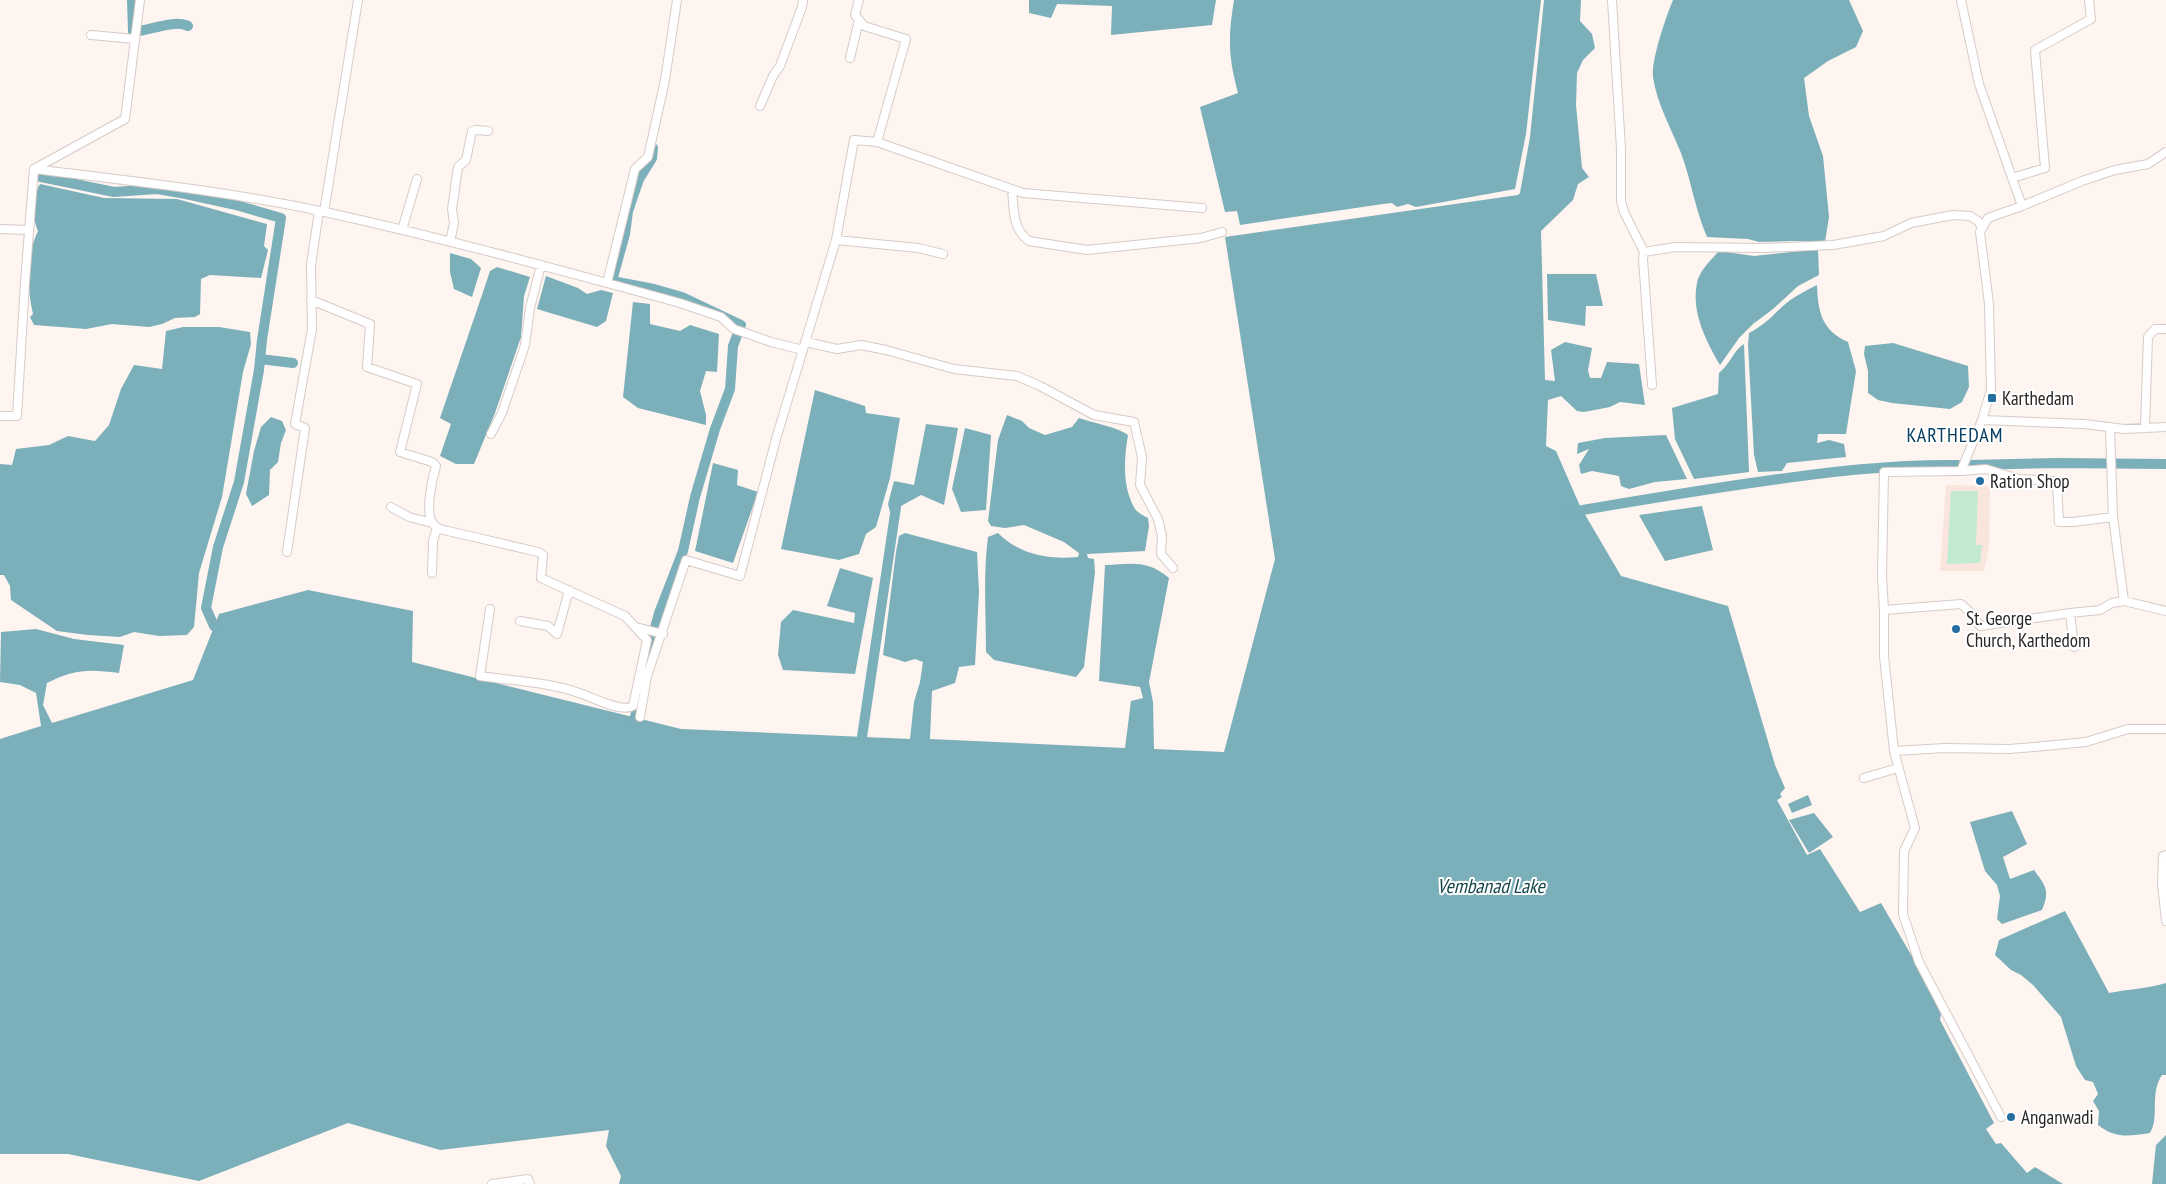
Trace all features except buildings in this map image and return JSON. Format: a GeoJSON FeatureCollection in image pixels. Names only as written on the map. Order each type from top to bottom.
{"type":"FeatureCollection","features":[{"type":"Feature","properties":{"kind":"street"},"geometry":{"type":"LineString","coordinates":[[34,169],[125,119],[140,0]]}},
{"type":"Feature","properties":{"kind":"street"},"geometry":{"type":"LineString","coordinates":[[287,552],[305,428],[295,424],[312,329],[310,265],[358,0]]}},
{"type":"Feature","properties":{"kind":"street"},"geometry":{"type":"LineString","coordinates":[[607,283],[635,169],[648,158],[665,80],[677,0]]}},
{"type":"Feature","properties":{"kind":"street"},"geometry":{"type":"LineString","coordinates":[[760,106],[780,66],[803,0]]}},
{"type":"Feature","properties":{"kind":"street"},"geometry":{"type":"LineString","coordinates":[[859,0],[855,15],[864,26],[906,39],[877,142]]}},
{"type":"Feature","properties":{"kind":"street"},"geometry":{"type":"LineString","coordinates":[[1612,0],[1621,149],[1621,201],[1624,212],[1644,252],[1652,385]]}},
{"type":"Feature","properties":{"kind":"street"},"geometry":{"type":"LineString","coordinates":[[1961,0],[1979,84],[2022,206]]}},
{"type":"Feature","properties":{"kind":"street"},"geometry":{"type":"LineString","coordinates":[[2012,178],[2045,168],[2035,50],[2091,19],[2089,0]]}},
{"type":"Feature","properties":{"kind":"street"},"geometry":{"type":"LineString","coordinates":[[850,58],[859,20]]}},
{"type":"Feature","properties":{"kind":"street"},"geometry":{"type":"LineString","coordinates":[[91,34],[136,34]]}},
{"type":"Feature","properties":{"kind":"street"},"geometry":{"type":"LineString","coordinates":[[450,242],[454,223],[452,209],[458,167],[466,160],[472,132],[476,130],[488,131]]}},
{"type":"Feature","properties":{"kind":"street"},"geometry":{"type":"LineString","coordinates":[[640,717],[647,676],[686,560],[740,576],[776,439],[836,240],[854,140],[877,142],[1023,193],[1202,208]]}},
{"type":"Feature","properties":{"kind":"street"},"geometry":{"type":"LineString","coordinates":[[1961,471],[1982,420],[1991,390],[1989,304],[1980,232],[1988,218],[2082,181],[2115,170],[2148,164],[2166,152]]}},
{"type":"Feature","properties":{"kind":"street"},"geometry":{"type":"LineString","coordinates":[[34,169],[193,190],[321,212],[541,265],[680,303],[721,318],[740,331],[804,346],[837,349],[861,345],[954,369],[1017,376],[1094,415],[1134,422],[1142,457],[1140,485],[1158,519],[1162,536],[1161,554],[1173,568]]}},
{"type":"Feature","properties":{"kind":"street"},"geometry":{"type":"LineString","coordinates":[[0,416],[17,416],[34,169]]}},
{"type":"Feature","properties":{"kind":"street"},"geometry":{"type":"LineString","coordinates":[[402,230],[417,179]]}},
{"type":"Feature","properties":{"kind":"street"},"geometry":{"type":"LineString","coordinates":[[1012,189],[1016,227],[1021,236],[1029,241],[1087,250],[1202,238],[1222,232]]}},
{"type":"Feature","properties":{"kind":"street"},"geometry":{"type":"LineString","coordinates":[[1644,252],[1676,248],[1764,248],[1833,245],[1884,236],[1912,223],[1953,215],[1970,216],[1978,221],[1982,228]]}},
{"type":"Feature","properties":{"kind":"street"},"geometry":{"type":"LineString","coordinates":[[0,229],[29,230]]}},
{"type":"Feature","properties":{"kind":"street"},"geometry":{"type":"LineString","coordinates":[[836,240],[918,248],[943,254]]}},
{"type":"Feature","properties":{"kind":"street"},"geometry":{"type":"LineString","coordinates":[[491,434],[502,413],[525,345],[530,308],[541,265]]}},
{"type":"Feature","properties":{"kind":"street"},"geometry":{"type":"LineString","coordinates":[[311,300],[370,324],[367,367],[417,384],[400,452],[432,462],[436,466],[429,501],[429,516],[434,526],[432,573]]}},
{"type":"Feature","properties":{"kind":"street"},"geometry":{"type":"LineString","coordinates":[[2144,427],[2148,337],[2155,329],[2166,329]]}},
{"type":"Feature","properties":{"kind":"street"},"geometry":{"type":"LineString","coordinates":[[1982,420],[2084,424],[2124,429],[2166,426]]}},
{"type":"Feature","properties":{"kind":"street"},"geometry":{"type":"LineString","coordinates":[[2110,427],[2113,517],[2124,600]]}},
{"type":"Feature","properties":{"kind":"street"},"geometry":{"type":"LineString","coordinates":[[2001,1117],[1918,962],[1903,914],[1904,851],[1915,828],[1894,751],[1884,656],[1882,576],[1884,472],[1986,469],[2019,479],[2057,482],[2059,522],[2113,517]]}},
{"type":"Feature","properties":{"kind":"street"},"geometry":{"type":"LineString","coordinates":[[391,507],[409,517],[434,526],[538,552],[549,562]]}},
{"type":"Feature","properties":{"kind":"street"},"geometry":{"type":"LineString","coordinates":[[490,609],[480,676],[552,686],[578,692],[605,704],[628,708],[633,706],[647,640],[625,616],[541,578],[543,555]]}},
{"type":"Feature","properties":{"kind":"street"},"geometry":{"type":"LineString","coordinates":[[520,621],[548,626],[557,634],[569,590]]}},
{"type":"Feature","properties":{"kind":"street"},"geometry":{"type":"LineString","coordinates":[[1884,610],[1962,604],[1980,626],[2100,610],[2112,603],[2124,600],[2166,610]]}},
{"type":"Feature","properties":{"kind":"street"},"geometry":{"type":"LineString","coordinates":[[2070,613],[2074,647]]}},
{"type":"Feature","properties":{"kind":"street"},"geometry":{"type":"LineString","coordinates":[[636,627],[662,634]]}},
{"type":"Feature","properties":{"kind":"street"},"geometry":{"type":"LineString","coordinates":[[1894,751],[1945,748],[2034,748],[2086,742],[2128,729],[2166,729]]}},
{"type":"Feature","properties":{"kind":"street"},"geometry":{"type":"LineString","coordinates":[[1864,778],[1898,768]]}},
{"type":"Feature","properties":{"kind":"street"},"geometry":{"type":"LineString","coordinates":[[2166,855],[2162,856],[2162,884],[2166,921]]}},
{"type":"Feature","properties":{"kind":"street"},"geometry":{"type":"LineString","coordinates":[[492,1184],[528,1178],[530,1184]]}},
{"type":"Feature","properties":{"kind":"shaded area"},"geometry":{"type":"Polygon","coordinates":[[[1946,485],[1990,486],[1989,547],[1984,571],[1940,571],[1946,485]]]}},
{"type":"Feature","properties":{"kind":"green space"},"geometry":{"type":"Polygon","coordinates":[[[1951,491],[1978,491],[1976,545],[1982,545],[1980,563],[1947,564],[1951,491]]]}},
{"type":"Feature","properties":{"kind":"water"},"geometry":{"type":"Polygon","coordinates":[[[1029,0],[1216,0],[1212,25],[1111,35],[1112,6],[1057,4],[1051,18],[1029,13],[1029,0]]]}},
{"type":"Feature","properties":{"kind":"water"},"geometry":{"type":"Polygon","coordinates":[[[1234,0],[1541,0],[1526,134],[1515,189],[1416,207],[1408,204],[1397,207],[1392,203],[1240,225],[1237,211],[1225,212],[1200,107],[1238,93],[1232,68],[1230,46],[1234,0]]]}},
{"type":"Feature","properties":{"kind":"water","name":"Vembanad Lake"},"geometry":{"type":"Polygon","coordinates":[[[1544,0],[1581,0],[1580,21],[1592,34],[1595,48],[1583,60],[1577,73],[1576,105],[1582,168],[1589,177],[1578,184],[1573,200],[1541,231],[1545,380],[1555,381],[1551,350],[1565,342],[1592,348],[1588,370],[1590,378],[1601,378],[1607,362],[1639,364],[1645,405],[1620,402],[1610,407],[1584,412],[1577,411],[1561,396],[1548,400],[1546,446],[1556,451],[1580,506],[1621,576],[1728,606],[1775,765],[1785,788],[1780,794],[1782,797],[1777,800],[1807,855],[1820,849],[1860,912],[1881,903],[1917,965],[1941,1014],[1940,1020],[1994,1123],[1986,1129],[1996,1144],[2001,1143],[2027,1173],[2035,1167],[2063,1184],[619,1184],[621,1176],[606,1146],[609,1130],[440,1150],[348,1123],[199,1181],[68,1154],[0,1154],[0,739],[41,726],[36,693],[20,685],[0,682],[1,632],[36,629],[74,639],[124,645],[119,673],[82,671],[65,675],[47,683],[43,705],[52,723],[193,680],[219,614],[308,590],[413,611],[412,662],[681,729],[910,739],[914,702],[923,662],[915,659],[905,662],[883,655],[896,552],[899,536],[905,533],[977,552],[979,592],[975,665],[959,667],[955,683],[932,691],[930,739],[1125,748],[1131,701],[1143,698],[1140,687],[1099,681],[1105,565],[1138,564],[1153,568],[1169,578],[1149,682],[1153,702],[1154,749],[1224,752],[1275,559],[1225,237],[1518,195],[1520,193],[1530,137],[1544,0]]]}},
{"type":"Feature","properties":{"kind":"water"},"geometry":{"type":"Polygon","coordinates":[[[1673,0],[1849,0],[1863,31],[1856,47],[1828,61],[1804,78],[1809,116],[1823,156],[1829,217],[1825,242],[1759,242],[1748,239],[1707,237],[1681,153],[1661,106],[1653,77],[1654,60],[1673,0]]]}},
{"type":"Feature","properties":{"kind":"water"},"geometry":{"type":"Polygon","coordinates":[[[40,184],[104,198],[177,199],[267,224],[264,246],[268,250],[261,278],[210,275],[201,279],[200,314],[195,317],[175,318],[149,327],[112,324],[86,329],[34,325],[30,317],[33,314],[29,272],[31,250],[38,231],[34,207],[35,195],[40,184]]]}},
{"type":"Feature","properties":{"kind":"water"},"geometry":{"type":"Polygon","coordinates":[[[1818,249],[1819,275],[1798,286],[1753,324],[1739,338],[1720,365],[1701,326],[1696,305],[1698,279],[1709,262],[1719,251],[1754,256],[1818,249]]]}},
{"type":"Feature","properties":{"kind":"water"},"geometry":{"type":"Polygon","coordinates":[[[450,253],[471,259],[481,268],[472,297],[454,289],[450,272],[450,253]]]}},
{"type":"Feature","properties":{"kind":"water"},"geometry":{"type":"Polygon","coordinates":[[[497,267],[530,277],[524,296],[521,337],[495,413],[474,464],[456,464],[440,456],[451,424],[440,418],[490,271],[497,267]]]}},
{"type":"Feature","properties":{"kind":"water"},"geometry":{"type":"Polygon","coordinates":[[[1547,274],[1596,274],[1603,306],[1586,306],[1585,326],[1548,320],[1547,274]]]}},
{"type":"Feature","properties":{"kind":"water"},"geometry":{"type":"Polygon","coordinates":[[[546,276],[578,288],[587,294],[601,290],[613,293],[606,321],[597,327],[537,309],[546,276]]]}},
{"type":"Feature","properties":{"kind":"water"},"geometry":{"type":"Polygon","coordinates":[[[1817,285],[1818,303],[1823,319],[1832,332],[1848,342],[1856,371],[1846,434],[1818,434],[1817,443],[1829,440],[1844,444],[1846,457],[1787,463],[1782,471],[1758,472],[1754,455],[1749,333],[1764,324],[1791,300],[1817,285]]]}},
{"type":"Feature","properties":{"kind":"water"},"geometry":{"type":"Polygon","coordinates":[[[633,302],[650,304],[650,324],[680,331],[690,325],[719,334],[717,372],[706,371],[700,391],[706,415],[706,425],[638,408],[623,397],[633,302]]]}},
{"type":"Feature","properties":{"kind":"water"},"geometry":{"type":"Polygon","coordinates":[[[183,327],[219,327],[250,332],[251,344],[243,372],[222,497],[199,573],[194,627],[187,635],[159,636],[134,632],[120,637],[57,631],[11,600],[10,586],[4,575],[0,575],[0,464],[12,465],[16,449],[49,445],[68,436],[95,441],[109,425],[121,389],[134,365],[162,369],[166,331],[183,327]]]}},
{"type":"Feature","properties":{"kind":"water"},"geometry":{"type":"Polygon","coordinates":[[[1893,343],[1968,366],[1969,387],[1962,402],[1950,409],[1892,403],[1878,400],[1868,393],[1868,371],[1864,354],[1865,346],[1893,343]]]}},
{"type":"Feature","properties":{"kind":"water"},"geometry":{"type":"Polygon","coordinates":[[[1744,344],[1749,472],[1694,479],[1675,439],[1672,408],[1718,394],[1719,373],[1744,344]]]}},
{"type":"Feature","properties":{"kind":"water"},"geometry":{"type":"Polygon","coordinates":[[[815,390],[865,406],[866,413],[900,418],[890,478],[876,527],[866,534],[859,554],[839,560],[781,549],[815,390]]]}},
{"type":"Feature","properties":{"kind":"water"},"geometry":{"type":"Polygon","coordinates":[[[1007,415],[1022,421],[1029,428],[1045,435],[1072,427],[1079,418],[1112,427],[1128,435],[1125,463],[1126,482],[1135,509],[1148,518],[1149,526],[1145,551],[1087,554],[1088,558],[1094,559],[1095,572],[1084,667],[1076,677],[994,660],[986,652],[985,580],[988,537],[998,533],[1025,551],[1046,557],[1078,557],[1079,553],[1064,542],[1024,525],[1005,528],[991,526],[988,521],[998,440],[1007,415]]]}},
{"type":"Feature","properties":{"kind":"water"},"geometry":{"type":"Polygon","coordinates":[[[271,417],[282,421],[286,430],[281,443],[278,462],[270,470],[269,495],[252,506],[246,494],[254,451],[261,427],[271,417]]]}},
{"type":"Feature","properties":{"kind":"water"},"geometry":{"type":"Polygon","coordinates":[[[926,424],[958,428],[944,505],[921,495],[890,512],[888,504],[894,481],[914,485],[926,424]]]}},
{"type":"Feature","properties":{"kind":"water"},"geometry":{"type":"Polygon","coordinates":[[[965,428],[991,435],[986,510],[961,512],[952,489],[965,428]]]}},
{"type":"Feature","properties":{"kind":"water"},"geometry":{"type":"Polygon","coordinates":[[[1666,435],[1687,479],[1655,482],[1629,489],[1621,486],[1619,476],[1592,471],[1581,474],[1579,465],[1589,449],[1577,454],[1578,443],[1605,438],[1666,435]]]}},
{"type":"Feature","properties":{"kind":"water"},"geometry":{"type":"Polygon","coordinates":[[[713,463],[738,470],[737,485],[758,492],[733,563],[695,551],[713,463]]]}},
{"type":"Feature","properties":{"kind":"water"},"geometry":{"type":"Polygon","coordinates":[[[1702,506],[1713,550],[1665,561],[1639,515],[1702,506]]]}},
{"type":"Feature","properties":{"kind":"water"},"geometry":{"type":"Polygon","coordinates":[[[840,568],[873,578],[855,674],[783,670],[778,655],[781,622],[793,610],[854,623],[855,613],[827,606],[840,568]]]}},
{"type":"Feature","properties":{"kind":"water"},"geometry":{"type":"Polygon","coordinates":[[[1808,795],[1812,805],[1792,813],[1788,804],[1808,795]]]}},
{"type":"Feature","properties":{"kind":"water"},"geometry":{"type":"Polygon","coordinates":[[[2012,811],[2027,844],[2003,857],[2010,879],[2034,870],[2044,885],[2046,898],[2042,910],[2002,924],[1997,919],[2000,896],[1997,885],[1985,871],[1970,822],[2012,811]]]}},
{"type":"Feature","properties":{"kind":"water"},"geometry":{"type":"Polygon","coordinates":[[[1814,813],[1833,837],[1809,853],[1789,820],[1814,813]]]}},
{"type":"Feature","properties":{"kind":"water"},"geometry":{"type":"Polygon","coordinates":[[[2065,911],[2109,993],[2166,983],[2166,1075],[2162,1075],[2156,1090],[2154,1120],[2150,1133],[2123,1135],[2111,1133],[2098,1125],[2099,1111],[2093,1101],[2098,1094],[2093,1082],[2085,1080],[2076,1066],[2061,1017],[2033,985],[2021,975],[2011,970],[1995,955],[1999,940],[2065,911]]]}},
{"type":"Feature","properties":{"kind":"water"},"geometry":{"type":"Polygon","coordinates":[[[2166,1135],[2166,1184],[2152,1184],[2156,1145],[2166,1135]]]}},
{"type":"Feature","properties":{"kind":"waterway"},"geometry":{"type":"LineString","coordinates":[[132,0],[133,32],[176,24],[188,26]]}},
{"type":"Feature","properties":{"kind":"waterway"},"geometry":{"type":"LineString","coordinates":[[635,717],[648,653],[659,613],[683,551],[695,497],[715,429],[730,389],[733,346],[741,325],[682,297],[654,289],[612,281],[625,234],[628,211],[639,179],[652,158],[653,148]]}},
{"type":"Feature","properties":{"kind":"waterway"},"geometry":{"type":"LineString","coordinates":[[41,177],[114,192],[157,189],[236,205],[281,218],[259,370],[239,482],[218,547],[206,608],[214,626]]}},
{"type":"Feature","properties":{"kind":"waterway"},"geometry":{"type":"LineString","coordinates":[[260,359],[293,363]]}},
{"type":"Feature","properties":{"kind":"waterway"},"geometry":{"type":"LineString","coordinates":[[1969,465],[2057,463],[2166,464]]}},
{"type":"Feature","properties":{"kind":"waterway"},"geometry":{"type":"LineString","coordinates":[[1571,512],[1716,488],[1861,469],[1958,465]]}},
{"type":"Feature","properties":{"kind":"waterway"},"geometry":{"type":"LineString","coordinates":[[862,737],[896,507]]}},
{"type":"Feature","properties":{"kind":"place","name":"Karthedam"},"geometry":{"type":"Point","coordinates":[1992,398]}},
{"type":"Feature","properties":{"kind":"place","name":"Ration Shop"},"geometry":{"type":"Point","coordinates":[1980,481]}},
{"type":"Feature","properties":{"kind":"place","name":"St. George Church, Karthedom"},"geometry":{"type":"Point","coordinates":[1956,629]}},
{"type":"Feature","properties":{"kind":"place","name":"Anganwadi"},"geometry":{"type":"Point","coordinates":[2011,1117]}},
{"type":"Feature","properties":{"kind":"district","name":"KARTHEDAM"},"geometry":{"type":"Point","coordinates":[1955,435]}}]}
